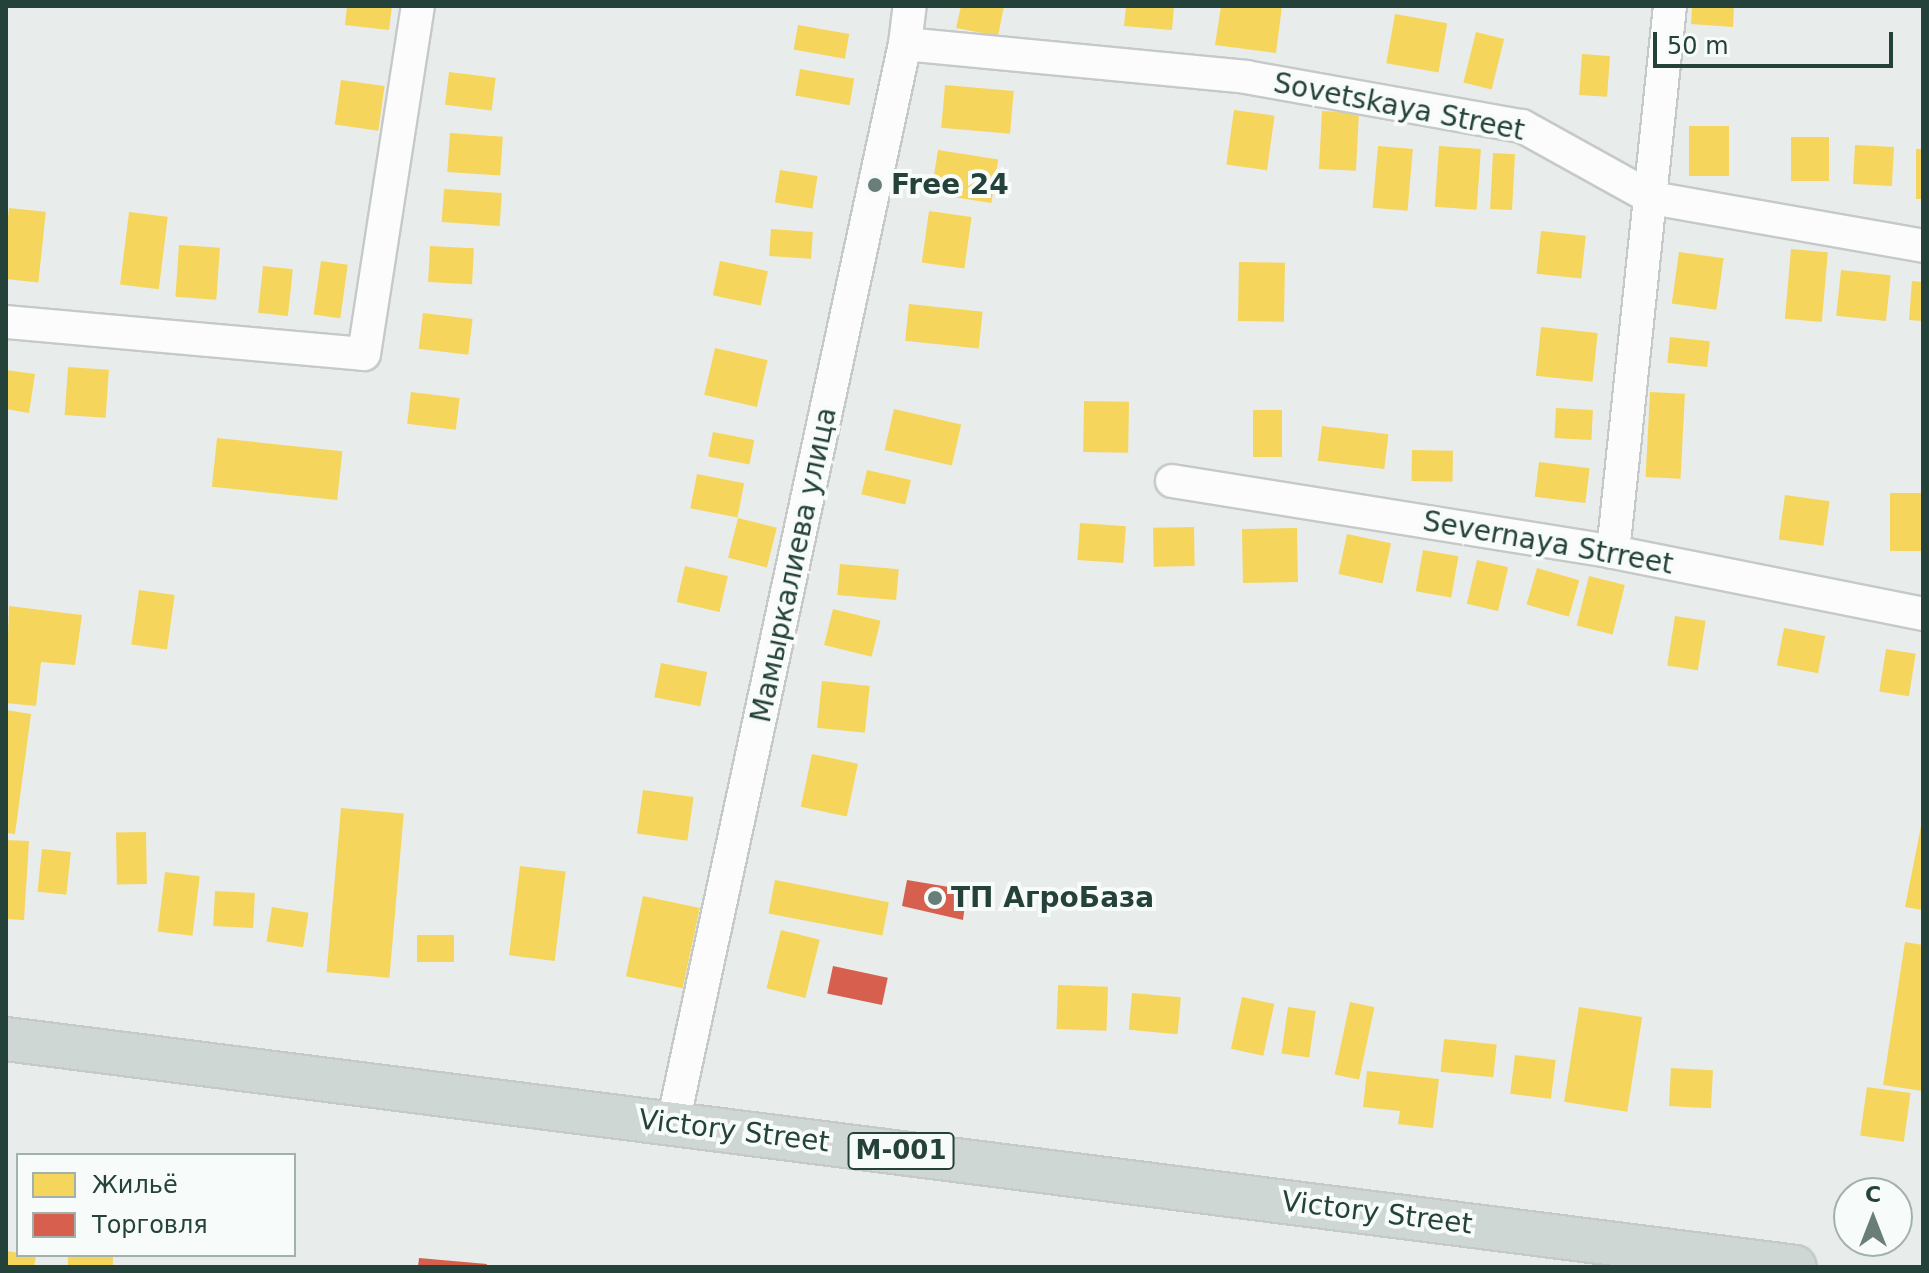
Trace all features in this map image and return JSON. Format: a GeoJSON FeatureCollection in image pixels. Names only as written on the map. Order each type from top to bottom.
{"type":"FeatureCollection","features":[{"type":"Feature","properties":{"kind":"main road","name":"Victory Street"},"geometry":{"type":"LineString","coordinates":[[6,1039],[1795,1267]]}},
{"type":"Feature","properties":{"kind":"street"},"geometry":{"type":"LineString","coordinates":[[6,322],[364,354],[418,6]]}},
{"type":"Feature","properties":{"kind":"street","name":"Мамыркалиева улица"},"geometry":{"type":"LineString","coordinates":[[673,1123],[905,44],[910,6]]}},
{"type":"Feature","properties":{"kind":"street"},"geometry":{"type":"LineString","coordinates":[[1613,552],[1670,6]]}},
{"type":"Feature","properties":{"kind":"street","name":"Sovetskaya Street"},"geometry":{"type":"LineString","coordinates":[[905,44],[1246,77],[1522,126],[1652,198],[1923,246]]}},
{"type":"Feature","properties":{"kind":"street","name":"Severnaya Strreet"},"geometry":{"type":"LineString","coordinates":[[1172,481],[1613,552],[1923,614]]}},
{"type":"Feature","properties":{"kind":"building: Жильё"},"geometry":{"type":"Polygon","coordinates":[[[347,6],[392,6],[389,30],[345,25],[347,6]]]}},
{"type":"Feature","properties":{"kind":"building: Жильё"},"geometry":{"type":"Polygon","coordinates":[[[961,6],[1004,6],[998,36],[956,28],[961,6]]]}},
{"type":"Feature","properties":{"kind":"building: Жильё"},"geometry":{"type":"Polygon","coordinates":[[[1126,6],[1174,6],[1172,30],[1124,26],[1126,6]]]}},
{"type":"Feature","properties":{"kind":"building: Жильё"},"geometry":{"type":"Polygon","coordinates":[[[1221,6],[1282,6],[1276,53],[1215,45],[1221,6]]]}},
{"type":"Feature","properties":{"kind":"building: Жильё"},"geometry":{"type":"Polygon","coordinates":[[[1692,6],[1734,6],[1733,27],[1691,24],[1692,6]]]}},
{"type":"Feature","properties":{"kind":"building: Жильё"},"geometry":{"type":"Polygon","coordinates":[[[1395,14],[1447,23],[1439,72],[1386,63],[1395,14]]]}},
{"type":"Feature","properties":{"kind":"building: Жильё"},"geometry":{"type":"Polygon","coordinates":[[[798,25],[849,34],[845,59],[794,50],[798,25]]]}},
{"type":"Feature","properties":{"kind":"building: Жильё"},"geometry":{"type":"Polygon","coordinates":[[[1476,32],[1504,39],[1492,89],[1463,82],[1476,32]]]}},
{"type":"Feature","properties":{"kind":"building: Жильё"},"geometry":{"type":"Polygon","coordinates":[[[1582,54],[1610,56],[1607,97],[1579,95],[1582,54]]]}},
{"type":"Feature","properties":{"kind":"building: Жильё"},"geometry":{"type":"Polygon","coordinates":[[[800,69],[854,79],[849,105],[795,96],[800,69]]]}},
{"type":"Feature","properties":{"kind":"building: Жильё"},"geometry":{"type":"Polygon","coordinates":[[[449,72],[496,78],[492,110],[445,105],[449,72]]]}},
{"type":"Feature","properties":{"kind":"building: Жильё"},"geometry":{"type":"Polygon","coordinates":[[[341,80],[385,86],[378,131],[335,125],[341,80]]]}},
{"type":"Feature","properties":{"kind":"building: Жильё"},"geometry":{"type":"Polygon","coordinates":[[[945,85],[1014,91],[1010,134],[941,128],[945,85]]]}},
{"type":"Feature","properties":{"kind":"building: Жильё"},"geometry":{"type":"Polygon","coordinates":[[[1234,110],[1275,116],[1267,170],[1226,164],[1234,110]]]}},
{"type":"Feature","properties":{"kind":"building: Жильё"},"geometry":{"type":"Polygon","coordinates":[[[1322,111],[1359,113],[1356,171],[1319,169],[1322,111]]]}},
{"type":"Feature","properties":{"kind":"building: Жильё"},"geometry":{"type":"Polygon","coordinates":[[[1689,126],[1729,126],[1729,176],[1689,176],[1689,126]]]}},
{"type":"Feature","properties":{"kind":"building: Жильё"},"geometry":{"type":"Polygon","coordinates":[[[450,133],[503,137],[500,176],[447,172],[450,133]]]}},
{"type":"Feature","properties":{"kind":"building: Жильё"},"geometry":{"type":"Polygon","coordinates":[[[1791,137],[1829,137],[1829,181],[1791,181],[1791,137]]]}},
{"type":"Feature","properties":{"kind":"building: Жильё"},"geometry":{"type":"Polygon","coordinates":[[[1855,145],[1894,147],[1892,186],[1853,184],[1855,145]]]}},
{"type":"Feature","properties":{"kind":"building: Жильё"},"geometry":{"type":"Polygon","coordinates":[[[1378,146],[1413,149],[1407,211],[1373,208],[1378,146]]]}},
{"type":"Feature","properties":{"kind":"building: Жильё"},"geometry":{"type":"Polygon","coordinates":[[[1439,146],[1481,149],[1477,210],[1435,207],[1439,146]]]}},
{"type":"Feature","properties":{"kind":"building: Жильё"},"geometry":{"type":"Polygon","coordinates":[[[1916,149],[1923,149],[1923,199],[1916,199],[1916,149]]]}},
{"type":"Feature","properties":{"kind":"building: Жильё"},"geometry":{"type":"Polygon","coordinates":[[[938,150],[998,160],[991,203],[931,193],[938,150]]]}},
{"type":"Feature","properties":{"kind":"building: Жильё"},"geometry":{"type":"Polygon","coordinates":[[[1493,153],[1515,154],[1512,210],[1490,209],[1493,153]]]}},
{"type":"Feature","properties":{"kind":"building: Жильё"},"geometry":{"type":"Polygon","coordinates":[[[780,170],[818,176],[812,209],[775,203],[780,170]]]}},
{"type":"Feature","properties":{"kind":"building: Жильё"},"geometry":{"type":"Polygon","coordinates":[[[444,189],[502,193],[500,226],[442,222],[444,189]]]}},
{"type":"Feature","properties":{"kind":"building: Жильё"},"geometry":{"type":"Polygon","coordinates":[[[9,208],[46,212],[38,282],[6,279],[9,208]]]}},
{"type":"Feature","properties":{"kind":"building: Жильё"},"geometry":{"type":"Polygon","coordinates":[[[929,211],[972,217],[964,268],[922,262],[929,211]]]}},
{"type":"Feature","properties":{"kind":"building: Жильё"},"geometry":{"type":"Polygon","coordinates":[[[129,212],[168,217],[159,289],[120,284],[129,212]]]}},
{"type":"Feature","properties":{"kind":"building: Жильё"},"geometry":{"type":"Polygon","coordinates":[[[771,229],[813,232],[811,259],[769,256],[771,229]]]}},
{"type":"Feature","properties":{"kind":"building: Жильё"},"geometry":{"type":"Polygon","coordinates":[[[1541,231],[1586,236],[1581,278],[1537,274],[1541,231]]]}},
{"type":"Feature","properties":{"kind":"building: Жильё"},"geometry":{"type":"Polygon","coordinates":[[[179,245],[220,248],[216,300],[175,297],[179,245]]]}},
{"type":"Feature","properties":{"kind":"building: Жильё"},"geometry":{"type":"Polygon","coordinates":[[[430,246],[474,248],[472,284],[428,282],[430,246]]]}},
{"type":"Feature","properties":{"kind":"building: Жильё"},"geometry":{"type":"Polygon","coordinates":[[[1791,249],[1828,252],[1822,322],[1785,319],[1791,249]]]}},
{"type":"Feature","properties":{"kind":"building: Жильё"},"geometry":{"type":"Polygon","coordinates":[[[1679,252],[1724,258],[1716,310],[1672,303],[1679,252]]]}},
{"type":"Feature","properties":{"kind":"building: Жильё"},"geometry":{"type":"Polygon","coordinates":[[[321,261],[348,265],[340,318],[313,314],[321,261]]]}},
{"type":"Feature","properties":{"kind":"building: Жильё"},"geometry":{"type":"Polygon","coordinates":[[[720,261],[768,271],[761,305],[713,295],[720,261]]]}},
{"type":"Feature","properties":{"kind":"building: Жильё"},"geometry":{"type":"Polygon","coordinates":[[[1239,262],[1285,263],[1284,322],[1238,321],[1239,262]]]}},
{"type":"Feature","properties":{"kind":"building: Жильё"},"geometry":{"type":"Polygon","coordinates":[[[263,266],[293,269],[288,316],[258,313],[263,266]]]}},
{"type":"Feature","properties":{"kind":"building: Жильё"},"geometry":{"type":"Polygon","coordinates":[[[1841,270],[1891,275],[1886,321],[1836,316],[1841,270]]]}},
{"type":"Feature","properties":{"kind":"building: Жильё"},"geometry":{"type":"Polygon","coordinates":[[[1912,281],[1923,282],[1923,321],[1909,320],[1912,281]]]}},
{"type":"Feature","properties":{"kind":"building: Жильё"},"geometry":{"type":"Polygon","coordinates":[[[909,304],[983,312],[979,349],[905,341],[909,304]]]}},
{"type":"Feature","properties":{"kind":"building: Жильё"},"geometry":{"type":"Polygon","coordinates":[[[423,313],[473,319],[468,355],[419,349],[423,313]]]}},
{"type":"Feature","properties":{"kind":"building: Жильё"},"geometry":{"type":"Polygon","coordinates":[[[1541,327],[1598,333],[1593,382],[1536,376],[1541,327]]]}},
{"type":"Feature","properties":{"kind":"building: Жильё"},"geometry":{"type":"Polygon","coordinates":[[[1670,337],[1710,341],[1707,367],[1667,363],[1670,337]]]}},
{"type":"Feature","properties":{"kind":"building: Жильё"},"geometry":{"type":"Polygon","coordinates":[[[715,348],[768,360],[757,407],[704,395],[715,348]]]}},
{"type":"Feature","properties":{"kind":"building: Жильё"},"geometry":{"type":"Polygon","coordinates":[[[68,367],[109,370],[106,418],[65,415],[68,367]]]}},
{"type":"Feature","properties":{"kind":"building: Жильё"},"geometry":{"type":"Polygon","coordinates":[[[6,370],[35,374],[29,413],[6,409],[6,370]]]}},
{"type":"Feature","properties":{"kind":"building: Жильё"},"geometry":{"type":"Polygon","coordinates":[[[411,392],[460,398],[456,430],[407,424],[411,392]]]}},
{"type":"Feature","properties":{"kind":"building: Жильё"},"geometry":{"type":"Polygon","coordinates":[[[1650,392],[1685,394],[1681,479],[1646,477],[1650,392]]]}},
{"type":"Feature","properties":{"kind":"building: Жильё"},"geometry":{"type":"Polygon","coordinates":[[[1084,401],[1129,402],[1128,453],[1083,452],[1084,401]]]}},
{"type":"Feature","properties":{"kind":"building: Жильё"},"geometry":{"type":"Polygon","coordinates":[[[1556,408],[1593,410],[1591,440],[1554,438],[1556,408]]]}},
{"type":"Feature","properties":{"kind":"building: Жильё"},"geometry":{"type":"Polygon","coordinates":[[[894,409],[961,425],[952,465],[885,450],[894,409]]]}},
{"type":"Feature","properties":{"kind":"building: Жильё"},"geometry":{"type":"Polygon","coordinates":[[[1253,410],[1282,410],[1282,457],[1253,457],[1253,410]]]}},
{"type":"Feature","properties":{"kind":"building: Жильё"},"geometry":{"type":"Polygon","coordinates":[[[1322,426],[1389,434],[1384,469],[1318,461],[1322,426]]]}},
{"type":"Feature","properties":{"kind":"building: Жильё"},"geometry":{"type":"Polygon","coordinates":[[[713,432],[754,440],[749,465],[708,457],[713,432]]]}},
{"type":"Feature","properties":{"kind":"building: Жильё"},"geometry":{"type":"Polygon","coordinates":[[[217,438],[342,451],[337,500],[212,487],[217,438]]]}},
{"type":"Feature","properties":{"kind":"building: Жильё"},"geometry":{"type":"Polygon","coordinates":[[[1412,450],[1453,451],[1452,482],[1411,481],[1412,450]]]}},
{"type":"Feature","properties":{"kind":"building: Жильё"},"geometry":{"type":"Polygon","coordinates":[[[1539,462],[1590,468],[1585,503],[1535,497],[1539,462]]]}},
{"type":"Feature","properties":{"kind":"building: Жильё"},"geometry":{"type":"Polygon","coordinates":[[[867,470],[911,480],[905,504],[861,494],[867,470]]]}},
{"type":"Feature","properties":{"kind":"building: Жильё"},"geometry":{"type":"Polygon","coordinates":[[[697,474],[744,483],[737,518],[690,508],[697,474]]]}},
{"type":"Feature","properties":{"kind":"building: Жильё"},"geometry":{"type":"Polygon","coordinates":[[[1890,493],[1923,493],[1923,551],[1890,551],[1890,493]]]}},
{"type":"Feature","properties":{"kind":"building: Жильё"},"geometry":{"type":"Polygon","coordinates":[[[1785,495],[1830,501],[1823,546],[1779,540],[1785,495]]]}},
{"type":"Feature","properties":{"kind":"building: Жильё"},"geometry":{"type":"Polygon","coordinates":[[[738,518],[777,528],[767,567],[728,558],[738,518]]]}},
{"type":"Feature","properties":{"kind":"building: Жильё"},"geometry":{"type":"Polygon","coordinates":[[[1080,523],[1126,526],[1123,563],[1077,560],[1080,523]]]}},
{"type":"Feature","properties":{"kind":"building: Жильё"},"geometry":{"type":"Polygon","coordinates":[[[1194,527],[1195,566],[1154,567],[1153,528],[1194,527]]]}},
{"type":"Feature","properties":{"kind":"building: Жильё"},"geometry":{"type":"Polygon","coordinates":[[[1297,528],[1298,582],[1243,583],[1242,529],[1297,528]]]}},
{"type":"Feature","properties":{"kind":"building: Жильё"},"geometry":{"type":"Polygon","coordinates":[[[1347,534],[1391,543],[1382,583],[1338,574],[1347,534]]]}},
{"type":"Feature","properties":{"kind":"building: Жильё"},"geometry":{"type":"Polygon","coordinates":[[[1423,550],[1458,556],[1451,598],[1416,591],[1423,550]]]}},
{"type":"Feature","properties":{"kind":"building: Жильё"},"geometry":{"type":"Polygon","coordinates":[[[1477,560],[1508,567],[1498,611],[1467,604],[1477,560]]]}},
{"type":"Feature","properties":{"kind":"building: Жильё"},"geometry":{"type":"Polygon","coordinates":[[[840,564],[899,569],[896,600],[837,595],[840,564]]]}},
{"type":"Feature","properties":{"kind":"building: Жильё"},"geometry":{"type":"Polygon","coordinates":[[[685,566],[728,576],[720,612],[677,602],[685,566]]]}},
{"type":"Feature","properties":{"kind":"building: Жильё"},"geometry":{"type":"Polygon","coordinates":[[[1537,568],[1579,580],[1569,617],[1527,605],[1537,568]]]}},
{"type":"Feature","properties":{"kind":"building: Жильё"},"geometry":{"type":"Polygon","coordinates":[[[1589,576],[1625,585],[1613,634],[1577,625],[1589,576]]]}},
{"type":"Feature","properties":{"kind":"building: Жильё"},"geometry":{"type":"Polygon","coordinates":[[[139,590],[175,595],[167,649],[131,644],[139,590]]]}},
{"type":"Feature","properties":{"kind":"building: Жильё"},"geometry":{"type":"Polygon","coordinates":[[[9,606],[82,615],[75,665],[41,662],[36,706],[6,703],[9,606]]]}},
{"type":"Feature","properties":{"kind":"building: Жильё"},"geometry":{"type":"Polygon","coordinates":[[[833,609],[881,621],[872,657],[824,645],[833,609]]]}},
{"type":"Feature","properties":{"kind":"building: Жильё"},"geometry":{"type":"Polygon","coordinates":[[[1675,616],[1706,621],[1698,670],[1667,665],[1675,616]]]}},
{"type":"Feature","properties":{"kind":"building: Жильё"},"geometry":{"type":"Polygon","coordinates":[[[1784,628],[1825,636],[1818,673],[1777,665],[1784,628]]]}},
{"type":"Feature","properties":{"kind":"building: Жильё"},"geometry":{"type":"Polygon","coordinates":[[[1886,649],[1916,654],[1909,696],[1879,691],[1886,649]]]}},
{"type":"Feature","properties":{"kind":"building: Жильё"},"geometry":{"type":"Polygon","coordinates":[[[661,663],[707,672],[700,706],[654,697],[661,663]]]}},
{"type":"Feature","properties":{"kind":"building: Жильё"},"geometry":{"type":"Polygon","coordinates":[[[822,681],[870,686],[865,733],[817,728],[822,681]]]}},
{"type":"Feature","properties":{"kind":"building: Жильё"},"geometry":{"type":"Polygon","coordinates":[[[6,710],[31,714],[15,834],[6,833],[6,710]]]}},
{"type":"Feature","properties":{"kind":"building: Жильё"},"geometry":{"type":"Polygon","coordinates":[[[812,754],[858,764],[847,817],[801,807],[812,754]]]}},
{"type":"Feature","properties":{"kind":"building: Жильё"},"geometry":{"type":"Polygon","coordinates":[[[643,790],[694,797],[687,841],[637,834],[643,790]]]}},
{"type":"Feature","properties":{"kind":"building: Жильё"},"geometry":{"type":"Polygon","coordinates":[[[341,808],[404,813],[389,978],[327,972],[341,808]]]}},
{"type":"Feature","properties":{"kind":"building: Жильё"},"geometry":{"type":"Polygon","coordinates":[[[1923,821],[1923,910],[1905,907],[1923,821]]]}},
{"type":"Feature","properties":{"kind":"building: Жильё"},"geometry":{"type":"Polygon","coordinates":[[[146,832],[147,884],[117,885],[116,833],[146,832]]]}},
{"type":"Feature","properties":{"kind":"building: Жильё"},"geometry":{"type":"Polygon","coordinates":[[[6,840],[29,841],[24,920],[6,919],[6,840]]]}},
{"type":"Feature","properties":{"kind":"building: Жильё"},"geometry":{"type":"Polygon","coordinates":[[[42,849],[71,852],[66,895],[38,892],[42,849]]]}},
{"type":"Feature","properties":{"kind":"building: Жильё"},"geometry":{"type":"Polygon","coordinates":[[[520,866],[566,872],[555,961],[509,955],[520,866]]]}},
{"type":"Feature","properties":{"kind":"building: Жильё"},"geometry":{"type":"Polygon","coordinates":[[[165,872],[200,876],[192,936],[158,932],[165,872]]]}},
{"type":"Feature","properties":{"kind":"building: Жильё"},"geometry":{"type":"Polygon","coordinates":[[[775,880],[889,902],[882,936],[769,913],[775,880]]]}},
{"type":"Feature","properties":{"kind":"building: Жильё"},"geometry":{"type":"Polygon","coordinates":[[[215,891],[255,893],[253,928],[213,926],[215,891]]]}},
{"type":"Feature","properties":{"kind":"building: Жильё"},"geometry":{"type":"Polygon","coordinates":[[[643,896],[700,908],[683,988],[626,976],[643,896]]]}},
{"type":"Feature","properties":{"kind":"building: Жильё"},"geometry":{"type":"Polygon","coordinates":[[[272,907],[309,913],[303,947],[267,942],[272,907]]]}},
{"type":"Feature","properties":{"kind":"building: Жильё"},"geometry":{"type":"Polygon","coordinates":[[[781,930],[820,940],[805,998],[766,988],[781,930]]]}},
{"type":"Feature","properties":{"kind":"building: Жильё"},"geometry":{"type":"Polygon","coordinates":[[[417,935],[454,935],[454,962],[417,962],[417,935]]]}},
{"type":"Feature","properties":{"kind":"building: Жильё"},"geometry":{"type":"Polygon","coordinates":[[[1905,942],[1923,945],[1923,1091],[1883,1085],[1905,942]]]}},
{"type":"Feature","properties":{"kind":"building: Жильё"},"geometry":{"type":"Polygon","coordinates":[[[1058,985],[1108,987],[1106,1031],[1056,1029],[1058,985]]]}},
{"type":"Feature","properties":{"kind":"building: Жильё"},"geometry":{"type":"Polygon","coordinates":[[[1132,993],[1181,997],[1178,1034],[1129,1030],[1132,993]]]}},
{"type":"Feature","properties":{"kind":"building: Жильё"},"geometry":{"type":"Polygon","coordinates":[[[1242,997],[1274,1004],[1263,1056],[1231,1049],[1242,997]]]}},
{"type":"Feature","properties":{"kind":"building: Жильё"},"geometry":{"type":"Polygon","coordinates":[[[1350,1002],[1374,1007],[1359,1080],[1335,1074],[1350,1002]]]}},
{"type":"Feature","properties":{"kind":"building: Жильё"},"geometry":{"type":"Polygon","coordinates":[[[1288,1007],[1316,1011],[1309,1057],[1281,1054],[1288,1007]]]}},
{"type":"Feature","properties":{"kind":"building: Жильё"},"geometry":{"type":"Polygon","coordinates":[[[1579,1007],[1642,1017],[1627,1112],[1564,1102],[1579,1007]]]}},
{"type":"Feature","properties":{"kind":"building: Жильё"},"geometry":{"type":"Polygon","coordinates":[[[1444,1039],[1497,1045],[1493,1077],[1441,1072],[1444,1039]]]}},
{"type":"Feature","properties":{"kind":"building: Жильё"},"geometry":{"type":"Polygon","coordinates":[[[1515,1055],[1556,1060],[1551,1099],[1510,1094],[1515,1055]]]}},
{"type":"Feature","properties":{"kind":"building: Жильё"},"geometry":{"type":"Polygon","coordinates":[[[1671,1068],[1713,1070],[1711,1108],[1669,1106],[1671,1068]]]}},
{"type":"Feature","properties":{"kind":"building: Жильё"},"geometry":{"type":"Polygon","coordinates":[[[1367,1071],[1439,1079],[1433,1128],[1398,1124],[1400,1111],[1363,1107],[1367,1071]]]}},
{"type":"Feature","properties":{"kind":"building: Жильё"},"geometry":{"type":"Polygon","coordinates":[[[1867,1087],[1911,1093],[1904,1142],[1860,1136],[1867,1087]]]}},
{"type":"Feature","properties":{"kind":"building: Жильё"},"geometry":{"type":"Polygon","coordinates":[[[6,1251],[16,1252],[16,1257],[36,1257],[34,1267],[6,1267],[6,1251]]]}},
{"type":"Feature","properties":{"kind":"building: Жильё"},"geometry":{"type":"Polygon","coordinates":[[[68,1257],[113,1257],[113,1267],[68,1267],[68,1257]]]}},
{"type":"Feature","properties":{"kind":"building: Торговля","name":"ТП АгроБаза"},"geometry":{"type":"Polygon","coordinates":[[[907,880],[967,890],[963,920],[902,906],[907,880]]]}},
{"type":"Feature","properties":{"kind":"building: Торговля"},"geometry":{"type":"Polygon","coordinates":[[[833,966],[888,978],[882,1005],[827,993],[833,966]]]}},
{"type":"Feature","properties":{"kind":"building: Торговля"},"geometry":{"type":"Polygon","coordinates":[[[419,1258],[487,1264],[486,1267],[418,1267],[419,1258]]]}},
{"type":"Feature","properties":{"kind":"place","name":"Free 24"},"geometry":{"type":"Point","coordinates":[875,185]}},
{"type":"Feature","properties":{"kind":"place","name":"ТП АгроБаза"},"geometry":{"type":"Point","coordinates":[935,898]}}]}
